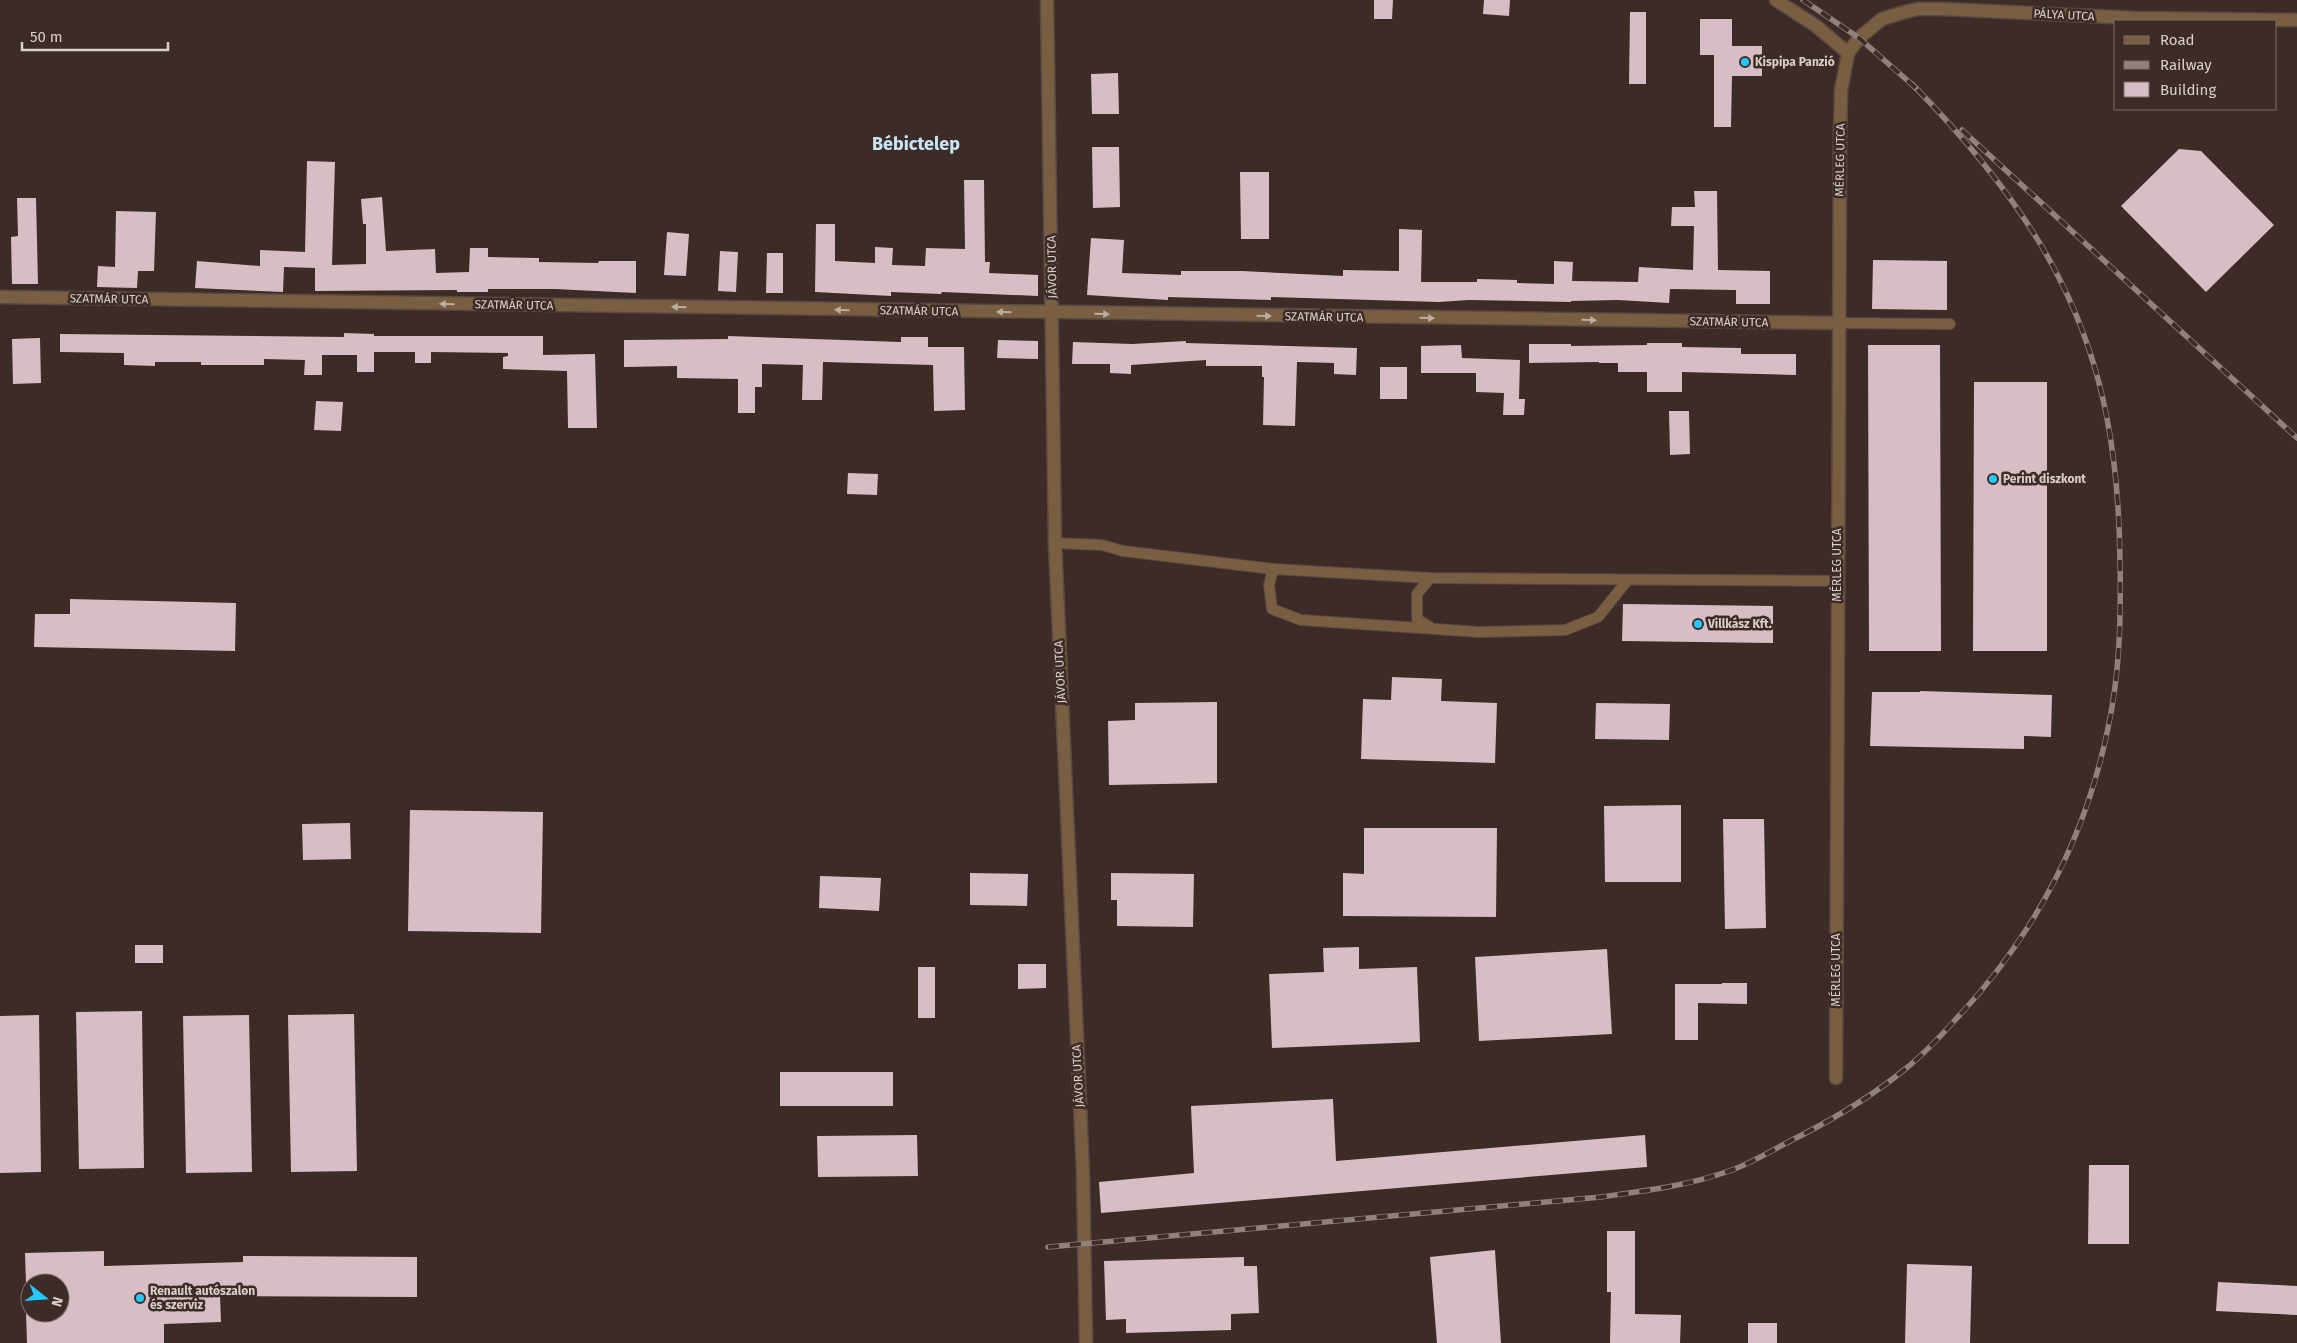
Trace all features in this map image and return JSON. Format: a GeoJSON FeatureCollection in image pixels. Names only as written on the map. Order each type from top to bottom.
{"type":"FeatureCollection","features":[{"type":"Feature","properties":{"kind":"street","name":"JÁVOR UTCA"},"geometry":{"type":"LineString","coordinates":[[1047,0],[1055,543],[1082,1173],[1086,1343]]}},
{"type":"Feature","properties":{"kind":"street"},"geometry":{"type":"LineString","coordinates":[[1776,0],[1816,26],[1848,53]]}},
{"type":"Feature","properties":{"kind":"street","name":"PÁLYA UTCA"},"geometry":{"type":"LineString","coordinates":[[1848,53],[1859,38],[1882,19],[1918,10],[2135,18],[2297,20]]}},
{"type":"Feature","properties":{"kind":"street","name":"MÉRLEG UTCA"},"geometry":{"type":"LineString","coordinates":[[1836,1078],[1837,582],[1841,91],[1848,53]]}},
{"type":"Feature","properties":{"kind":"street","name":"SZATMÁR UTCA"},"geometry":{"type":"LineString","coordinates":[[0,297],[1839,323]]}},
{"type":"Feature","properties":{"kind":"lane"},"geometry":{"type":"LineString","coordinates":[[1839,323],[1950,324]]}},
{"type":"Feature","properties":{"kind":"lane"},"geometry":{"type":"LineString","coordinates":[[1055,543],[1102,545],[1124,551],[1274,569],[1430,578],[1837,582]]}},
{"type":"Feature","properties":{"kind":"lane"},"geometry":{"type":"LineString","coordinates":[[1274,569],[1269,585],[1272,609],[1301,620],[1479,632],[1565,630],[1598,617],[1627,581]]}},
{"type":"Feature","properties":{"kind":"lane"},"geometry":{"type":"LineString","coordinates":[[1430,578],[1417,594],[1417,619],[1434,629]]}},
{"type":"Feature","properties":{"kind":"building"},"geometry":{"type":"Polygon","coordinates":[[[1374,0],[1393,0],[1392,19],[1374,19],[1374,0]]]}},
{"type":"Feature","properties":{"kind":"building"},"geometry":{"type":"Polygon","coordinates":[[[1484,0],[1510,0],[1509,16],[1483,14],[1484,0]]]}},
{"type":"Feature","properties":{"kind":"building"},"geometry":{"type":"Polygon","coordinates":[[[1630,12],[1646,12],[1646,84],[1629,84],[1630,12]]]}},
{"type":"Feature","properties":{"kind":"building"},"geometry":{"type":"Polygon","coordinates":[[[1700,19],[1732,19],[1732,46],[1762,46],[1762,76],[1732,76],[1731,127],[1714,127],[1714,55],[1700,55],[1700,19]]]}},
{"type":"Feature","properties":{"kind":"building"},"geometry":{"type":"Polygon","coordinates":[[[1118,73],[1119,114],[1092,114],[1091,74],[1118,73]]]}},
{"type":"Feature","properties":{"kind":"building"},"geometry":{"type":"Polygon","coordinates":[[[1092,147],[1119,147],[1120,207],[1093,208],[1092,147]]]}},
{"type":"Feature","properties":{"kind":"building"},"geometry":{"type":"Polygon","coordinates":[[[2179,149],[2201,151],[2274,225],[2206,292],[2121,206],[2179,149]]]}},
{"type":"Feature","properties":{"kind":"building"},"geometry":{"type":"Polygon","coordinates":[[[307,161],[335,162],[332,265],[366,264],[366,224],[363,224],[361,199],[382,197],[386,251],[435,249],[436,273],[469,272],[470,248],[488,248],[488,257],[539,258],[539,262],[598,263],[599,261],[636,261],[636,293],[555,289],[488,289],[488,292],[457,292],[457,290],[315,291],[315,268],[284,267],[283,292],[195,288],[197,261],[260,266],[260,250],[305,252],[307,161]]]}},
{"type":"Feature","properties":{"kind":"building"},"geometry":{"type":"Polygon","coordinates":[[[1240,172],[1269,172],[1269,239],[1241,239],[1240,172]]]}},
{"type":"Feature","properties":{"kind":"building"},"geometry":{"type":"Polygon","coordinates":[[[964,180],[984,180],[985,262],[990,262],[989,273],[1038,275],[1038,296],[891,292],[891,296],[815,292],[816,224],[835,224],[835,261],[875,263],[875,247],[893,248],[892,265],[925,266],[926,248],[965,249],[964,180]]]}},
{"type":"Feature","properties":{"kind":"building"},"geometry":{"type":"Polygon","coordinates":[[[1694,191],[1717,191],[1718,270],[1770,271],[1770,304],[1736,304],[1736,290],[1670,289],[1669,303],[1618,300],[1571,302],[1469,300],[1439,302],[1271,297],[1271,300],[1168,297],[1168,300],[1087,295],[1091,238],[1124,240],[1122,273],[1181,275],[1181,271],[1242,271],[1343,276],[1343,270],[1399,271],[1399,229],[1422,230],[1421,282],[1477,282],[1477,279],[1517,280],[1517,283],[1554,284],[1554,261],[1573,262],[1572,281],[1638,282],[1639,267],[1693,270],[1694,226],[1671,226],[1672,207],[1695,207],[1694,191]]]}},
{"type":"Feature","properties":{"kind":"building"},"geometry":{"type":"Polygon","coordinates":[[[17,198],[36,198],[38,284],[12,284],[11,237],[18,236],[17,198]]]}},
{"type":"Feature","properties":{"kind":"building"},"geometry":{"type":"Polygon","coordinates":[[[116,211],[156,212],[154,271],[138,271],[137,288],[97,287],[98,266],[115,267],[116,211]]]}},
{"type":"Feature","properties":{"kind":"building"},"geometry":{"type":"Polygon","coordinates":[[[667,232],[689,234],[686,276],[664,275],[667,232]]]}},
{"type":"Feature","properties":{"kind":"building"},"geometry":{"type":"Polygon","coordinates":[[[720,251],[738,252],[736,292],[718,291],[720,251]]]}},
{"type":"Feature","properties":{"kind":"building"},"geometry":{"type":"Polygon","coordinates":[[[767,253],[783,253],[783,293],[766,293],[767,253]]]}},
{"type":"Feature","properties":{"kind":"building"},"geometry":{"type":"Polygon","coordinates":[[[1873,260],[1947,261],[1947,310],[1872,309],[1873,260]]]}},
{"type":"Feature","properties":{"kind":"building"},"geometry":{"type":"Polygon","coordinates":[[[344,333],[374,334],[374,336],[543,336],[543,355],[595,354],[597,428],[568,428],[567,371],[503,369],[503,357],[508,356],[508,353],[431,352],[431,363],[415,363],[415,352],[374,352],[374,372],[357,372],[357,355],[322,355],[322,375],[304,375],[305,360],[264,359],[264,365],[201,365],[201,362],[155,362],[155,366],[124,365],[124,353],[60,352],[60,334],[344,337],[344,333]]]}},
{"type":"Feature","properties":{"kind":"building"},"geometry":{"type":"Polygon","coordinates":[[[728,336],[901,342],[901,337],[928,337],[928,347],[964,347],[965,410],[934,411],[933,365],[823,362],[822,400],[802,400],[803,365],[762,364],[762,387],[755,387],[755,413],[738,413],[738,379],[677,378],[677,366],[624,367],[624,340],[728,339],[728,336]]]}},
{"type":"Feature","properties":{"kind":"building"},"geometry":{"type":"Polygon","coordinates":[[[40,338],[41,383],[13,384],[12,339],[40,338]]]}},
{"type":"Feature","properties":{"kind":"building"},"geometry":{"type":"Polygon","coordinates":[[[998,340],[1038,341],[1038,359],[997,358],[998,340]]]}},
{"type":"Feature","properties":{"kind":"building"},"geometry":{"type":"Polygon","coordinates":[[[1186,341],[1186,343],[1357,348],[1356,375],[1334,374],[1334,363],[1297,362],[1295,426],[1263,425],[1264,377],[1262,377],[1262,366],[1206,366],[1206,360],[1131,365],[1131,374],[1110,373],[1110,364],[1072,364],[1073,342],[1132,344],[1186,341]]]}},
{"type":"Feature","properties":{"kind":"building"},"geometry":{"type":"Polygon","coordinates":[[[1647,343],[1682,343],[1682,347],[1741,348],[1741,354],[1796,354],[1796,375],[1682,372],[1682,392],[1647,392],[1647,372],[1618,372],[1618,363],[1529,363],[1529,344],[1571,344],[1571,346],[1647,345],[1647,343]]]}},
{"type":"Feature","properties":{"kind":"building"},"geometry":{"type":"Polygon","coordinates":[[[1461,345],[1462,358],[1520,360],[1519,399],[1525,399],[1524,415],[1503,415],[1504,393],[1476,392],[1476,373],[1421,373],[1421,346],[1461,345]]]}},
{"type":"Feature","properties":{"kind":"building"},"geometry":{"type":"Polygon","coordinates":[[[1868,345],[1940,345],[1941,651],[1869,651],[1868,345]]]}},
{"type":"Feature","properties":{"kind":"building"},"geometry":{"type":"Polygon","coordinates":[[[1380,367],[1407,367],[1407,399],[1380,399],[1380,367]]]}},
{"type":"Feature","properties":{"kind":"building"},"geometry":{"type":"Polygon","coordinates":[[[1974,382],[2047,382],[2047,651],[1973,651],[1974,382]]]}},
{"type":"Feature","properties":{"kind":"building"},"geometry":{"type":"Polygon","coordinates":[[[316,401],[343,402],[341,431],[314,430],[316,401]]]}},
{"type":"Feature","properties":{"kind":"building"},"geometry":{"type":"Polygon","coordinates":[[[1669,411],[1689,411],[1690,454],[1670,455],[1669,411]]]}},
{"type":"Feature","properties":{"kind":"building"},"geometry":{"type":"Polygon","coordinates":[[[848,473],[878,474],[877,495],[847,494],[848,473]]]}},
{"type":"Feature","properties":{"kind":"building"},"geometry":{"type":"Polygon","coordinates":[[[70,599],[236,603],[235,651],[34,647],[35,614],[70,614],[70,599]]]}},
{"type":"Feature","properties":{"kind":"building","name":"Villkász Kft."},"geometry":{"type":"Polygon","coordinates":[[[1623,604],[1773,606],[1773,643],[1622,641],[1623,604]]]}},
{"type":"Feature","properties":{"kind":"building"},"geometry":{"type":"Polygon","coordinates":[[[1392,677],[1442,679],[1441,701],[1497,703],[1495,763],[1361,759],[1363,699],[1391,700],[1392,677]]]}},
{"type":"Feature","properties":{"kind":"building"},"geometry":{"type":"Polygon","coordinates":[[[1920,691],[2052,695],[2051,737],[2024,736],[2024,749],[1870,746],[1872,692],[1920,691]]]}},
{"type":"Feature","properties":{"kind":"building"},"geometry":{"type":"Polygon","coordinates":[[[1217,702],[1217,783],[1109,785],[1108,721],[1135,720],[1135,703],[1217,702]]]}},
{"type":"Feature","properties":{"kind":"building"},"geometry":{"type":"Polygon","coordinates":[[[1596,703],[1670,704],[1669,740],[1595,739],[1596,703]]]}},
{"type":"Feature","properties":{"kind":"building"},"geometry":{"type":"Polygon","coordinates":[[[1681,805],[1681,882],[1605,882],[1604,806],[1681,805]]]}},
{"type":"Feature","properties":{"kind":"building"},"geometry":{"type":"Polygon","coordinates":[[[410,810],[543,812],[541,933],[408,931],[410,810]]]}},
{"type":"Feature","properties":{"kind":"building"},"geometry":{"type":"Polygon","coordinates":[[[1723,819],[1764,819],[1766,928],[1725,929],[1723,819]]]}},
{"type":"Feature","properties":{"kind":"building"},"geometry":{"type":"Polygon","coordinates":[[[350,823],[351,859],[303,860],[302,824],[350,823]]]}},
{"type":"Feature","properties":{"kind":"building"},"geometry":{"type":"Polygon","coordinates":[[[1364,828],[1497,828],[1496,917],[1343,916],[1343,873],[1364,874],[1364,828]]]}},
{"type":"Feature","properties":{"kind":"building"},"geometry":{"type":"Polygon","coordinates":[[[970,873],[1028,874],[1027,906],[970,905],[970,873]]]}},
{"type":"Feature","properties":{"kind":"building"},"geometry":{"type":"Polygon","coordinates":[[[1111,873],[1194,874],[1193,927],[1117,926],[1117,900],[1111,900],[1111,873]]]}},
{"type":"Feature","properties":{"kind":"building"},"geometry":{"type":"Polygon","coordinates":[[[820,876],[881,878],[879,911],[819,908],[820,876]]]}},
{"type":"Feature","properties":{"kind":"building"},"geometry":{"type":"Polygon","coordinates":[[[135,945],[163,945],[163,963],[135,963],[135,945]]]}},
{"type":"Feature","properties":{"kind":"building"},"geometry":{"type":"Polygon","coordinates":[[[1359,947],[1359,969],[1417,967],[1420,1042],[1272,1048],[1269,974],[1324,972],[1323,948],[1359,947]]]}},
{"type":"Feature","properties":{"kind":"building"},"geometry":{"type":"Polygon","coordinates":[[[1607,949],[1612,1034],[1479,1041],[1475,957],[1607,949]]]}},
{"type":"Feature","properties":{"kind":"building"},"geometry":{"type":"Polygon","coordinates":[[[1018,964],[1046,964],[1046,988],[1018,989],[1018,964]]]}},
{"type":"Feature","properties":{"kind":"building"},"geometry":{"type":"Polygon","coordinates":[[[918,967],[935,967],[935,1018],[918,1018],[918,967]]]}},
{"type":"Feature","properties":{"kind":"building"},"geometry":{"type":"Polygon","coordinates":[[[1747,983],[1747,1004],[1698,1003],[1698,1040],[1675,1040],[1675,984],[1747,983]]]}},
{"type":"Feature","properties":{"kind":"building"},"geometry":{"type":"Polygon","coordinates":[[[142,1011],[144,1168],[79,1169],[76,1012],[142,1011]]]}},
{"type":"Feature","properties":{"kind":"building"},"geometry":{"type":"Polygon","coordinates":[[[354,1014],[357,1171],[291,1172],[288,1015],[354,1014]]]}},
{"type":"Feature","properties":{"kind":"building"},"geometry":{"type":"Polygon","coordinates":[[[39,1015],[41,1172],[0,1173],[0,1016],[39,1015]]]}},
{"type":"Feature","properties":{"kind":"building"},"geometry":{"type":"Polygon","coordinates":[[[249,1015],[252,1172],[186,1173],[183,1016],[249,1015]]]}},
{"type":"Feature","properties":{"kind":"building"},"geometry":{"type":"Polygon","coordinates":[[[780,1072],[893,1072],[893,1106],[780,1106],[780,1072]]]}},
{"type":"Feature","properties":{"kind":"building"},"geometry":{"type":"Polygon","coordinates":[[[1333,1099],[1336,1161],[1645,1135],[1647,1167],[1101,1213],[1099,1182],[1194,1173],[1191,1106],[1333,1099]]]}},
{"type":"Feature","properties":{"kind":"building"},"geometry":{"type":"Polygon","coordinates":[[[917,1135],[918,1176],[818,1177],[817,1136],[917,1135]]]}},
{"type":"Feature","properties":{"kind":"building"},"geometry":{"type":"Polygon","coordinates":[[[2089,1165],[2129,1165],[2129,1244],[2088,1244],[2089,1165]]]}},
{"type":"Feature","properties":{"kind":"building"},"geometry":{"type":"Polygon","coordinates":[[[1607,1231],[1635,1231],[1635,1314],[1681,1315],[1680,1343],[1610,1343],[1611,1292],[1607,1292],[1607,1231]]]}},
{"type":"Feature","properties":{"kind":"building"},"geometry":{"type":"Polygon","coordinates":[[[1495,1250],[1501,1343],[1437,1343],[1430,1257],[1495,1250]]]}},
{"type":"Feature","properties":{"kind":"building","name":"Renault autószalon és szerviz"},"geometry":{"type":"Polygon","coordinates":[[[104,1251],[104,1266],[243,1262],[243,1256],[417,1257],[417,1297],[220,1296],[221,1322],[164,1324],[164,1343],[27,1343],[26,1323],[70,1323],[70,1273],[26,1273],[25,1253],[104,1251]]]}},
{"type":"Feature","properties":{"kind":"building"},"geometry":{"type":"Polygon","coordinates":[[[1244,1257],[1244,1266],[1257,1266],[1259,1313],[1231,1314],[1231,1330],[1126,1333],[1126,1319],[1106,1320],[1104,1261],[1244,1257]]]}},
{"type":"Feature","properties":{"kind":"building"},"geometry":{"type":"Polygon","coordinates":[[[1907,1264],[1972,1266],[1970,1343],[1905,1343],[1907,1264]]]}},
{"type":"Feature","properties":{"kind":"building"},"geometry":{"type":"Polygon","coordinates":[[[2218,1282],[2297,1286],[2297,1315],[2216,1311],[2218,1282]]]}},
{"type":"Feature","properties":{"kind":"building"},"geometry":{"type":"Polygon","coordinates":[[[1748,1323],[1777,1323],[1777,1343],[1748,1343],[1748,1323]]]}},
{"type":"Feature","properties":{"kind":"railway"},"geometry":{"type":"LineString","coordinates":[[1803,0],[1859,38],[1916,88]]}},
{"type":"Feature","properties":{"kind":"railway"},"geometry":{"type":"LineString","coordinates":[[1048,1247],[1601,1197],[1697,1181],[1747,1164],[1854,1106],[1892,1080],[1931,1046],[1984,987],[2009,954],[2053,885],[2070,848],[2086,809],[2108,728],[2115,687],[2120,603],[2119,525],[2113,453],[2107,418],[2089,348],[2076,314],[2046,254],[2030,227],[1994,177],[1954,129],[1912,84]]}},
{"type":"Feature","properties":{"kind":"railway"},"geometry":{"type":"LineString","coordinates":[[1962,130],[2297,438]]}},
{"type":"Feature","properties":{"kind":"place","name":"Kispipa Panzió"},"geometry":{"type":"Point","coordinates":[1745,62]}},
{"type":"Feature","properties":{"kind":"place","name":"Perint diszkont"},"geometry":{"type":"Point","coordinates":[1993,479]}},
{"type":"Feature","properties":{"kind":"place","name":"Villkász Kft."},"geometry":{"type":"Point","coordinates":[1698,624]}},
{"type":"Feature","properties":{"kind":"place","name":"Renault autószalon és szerviz"},"geometry":{"type":"Point","coordinates":[140,1298]}},
{"type":"Feature","properties":{"kind":"district","name":"Bébictelep"},"geometry":{"type":"Point","coordinates":[916,144]}}]}
